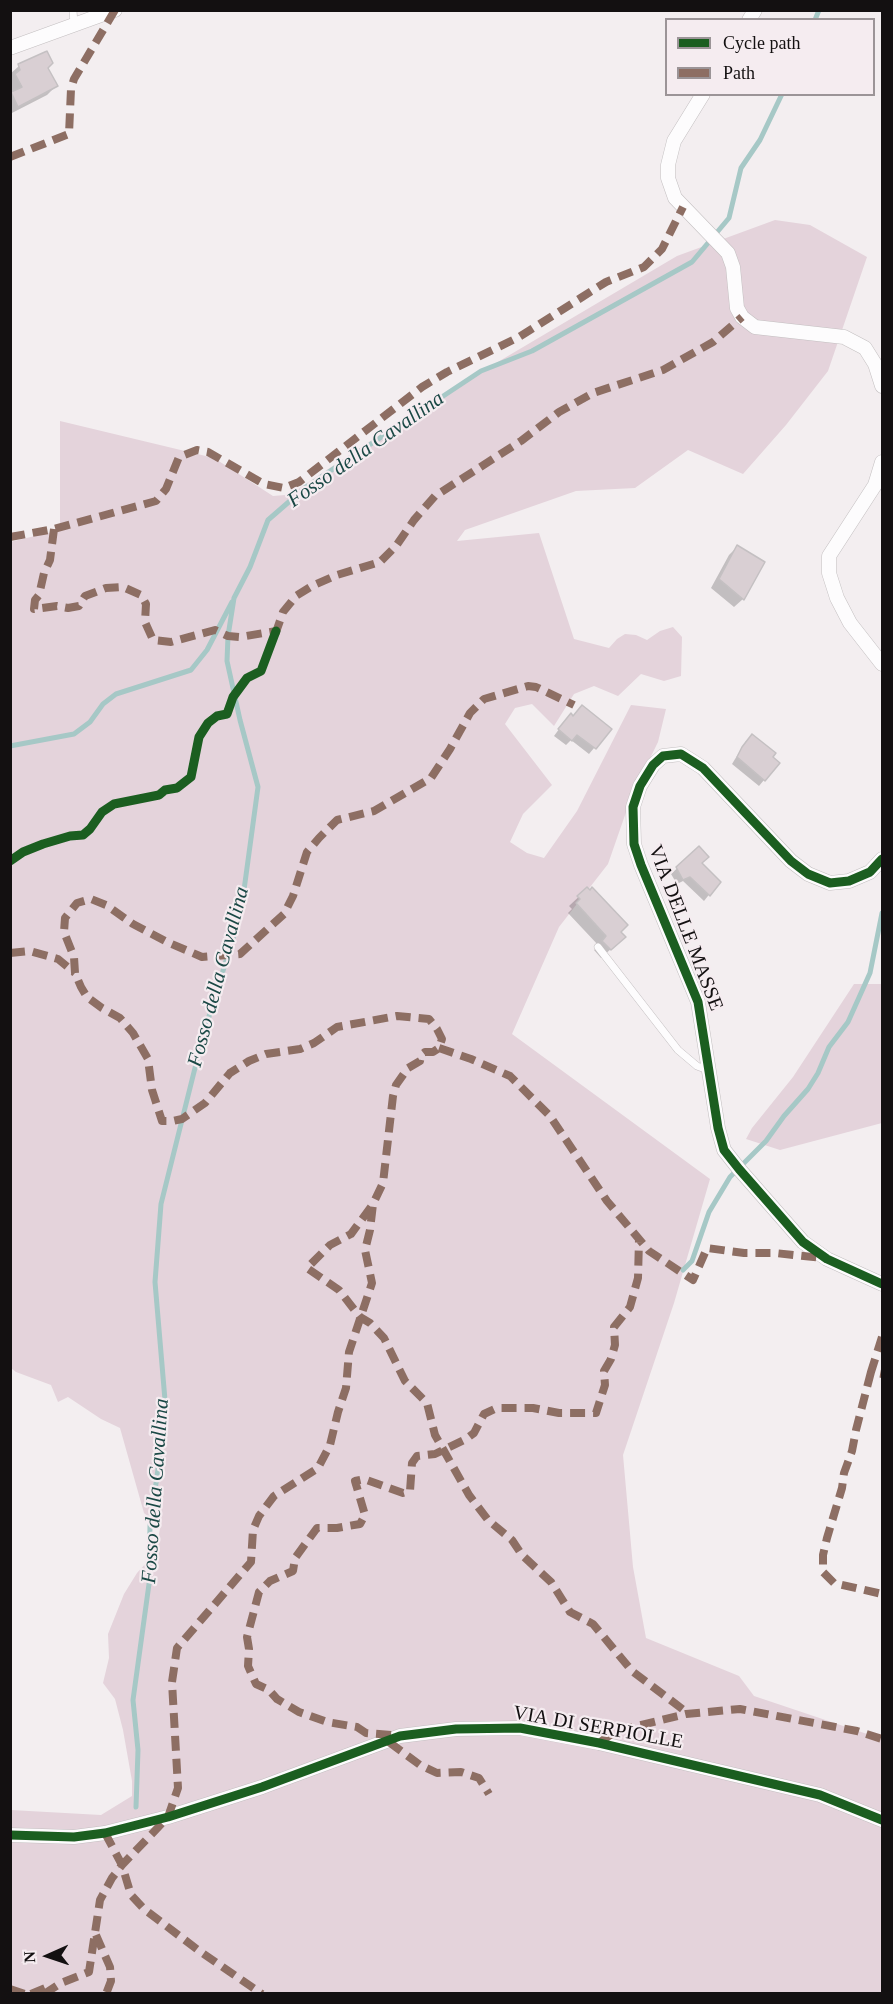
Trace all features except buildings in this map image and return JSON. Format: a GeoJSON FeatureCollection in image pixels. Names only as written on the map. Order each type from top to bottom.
{"type":"FeatureCollection","features":[{"type":"Feature","properties":{"kind":"street"},"geometry":{"type":"LineString","coordinates":[[10,48],[74,17],[115,10]]}},
{"type":"Feature","properties":{"kind":"street"},"geometry":{"type":"LineString","coordinates":[[702,96],[674,141],[668,165],[668,178],[675,198],[728,254],[733,267],[738,308],[742,317],[755,327],[844,337],[855,342],[865,348],[875,363],[882,386]]}},
{"type":"Feature","properties":{"kind":"street"},"geometry":{"type":"LineString","coordinates":[[882,462],[874,485],[829,556],[829,573],[837,598],[850,623],[882,664]]}},
{"type":"Feature","properties":{"kind":"street","name":"VIA DELLE MASSE"},"geometry":{"type":"LineString","coordinates":[[882,859],[870,872],[849,881],[830,883],[808,874],[791,861],[703,768],[681,754],[663,756],[653,765],[640,786],[633,807],[634,844],[661,918],[698,1002],[718,1128],[724,1150],[803,1242],[827,1259],[882,1284]]}},
{"type":"Feature","properties":{"kind":"street","name":"VIA DI SERPIOLLE"},"geometry":{"type":"LineString","coordinates":[[10,1835],[74,1837],[105,1833],[168,1817],[262,1787],[400,1736],[456,1729],[520,1728],[599,1743],[809,1792],[882,1820]]}},
{"type":"Feature","properties":{"kind":"lane"},"geometry":{"type":"LineString","coordinates":[[598,947],[678,1050],[697,1066],[705,1069],[709,1067]]}},
{"type":"Feature","properties":{"kind":"shaded area"},"geometry":{"type":"Polygon","coordinates":[[[775,220],[810,225],[867,257],[828,371],[786,425],[743,474],[688,450],[635,488],[576,491],[465,530],[457,541],[539,533],[574,639],[609,648],[625,634],[636,635],[647,640],[660,631],[673,627],[682,637],[681,676],[664,681],[641,674],[618,696],[594,686],[574,694],[554,726],[532,704],[515,708],[505,724],[552,785],[523,814],[510,842],[527,853],[544,858],[577,811],[631,705],[666,709],[658,742],[632,795],[608,864],[559,927],[512,1034],[710,1179],[674,1303],[623,1455],[633,1567],[646,1638],[739,1676],[754,1696],[882,1739],[882,1993],[11,1993],[11,1810],[101,1815],[132,1796],[132,1781],[123,1730],[115,1699],[103,1683],[109,1658],[108,1634],[124,1594],[137,1573],[156,1552],[160,1528],[144,1513],[120,1428],[101,1419],[68,1397],[58,1402],[51,1385],[11,1368],[10,542],[60,530],[60,421],[214,458],[273,496],[285,495],[292,493],[420,408],[677,256],[775,220]]]}},
{"type":"Feature","properties":{"kind":"shaded area"},"geometry":{"type":"Polygon","coordinates":[[[854,984],[882,984],[882,1123],[780,1150],[746,1139],[752,1128],[793,1077],[854,984]]]}},
{"type":"Feature","properties":{"kind":"waterway","name":"Fosso della Cavallina"},"geometry":{"type":"LineString","coordinates":[[816,18],[819,10]]}},
{"type":"Feature","properties":{"kind":"waterway","name":"Fosso della Cavallina"},"geometry":{"type":"LineString","coordinates":[[136,1807],[138,1750],[133,1700],[149,1584],[150,1526],[166,1412],[155,1282],[161,1204],[203,1036],[241,912],[258,787],[227,661],[234,598],[250,567],[268,520],[306,487],[481,371],[532,351],[692,262],[729,218],[741,168],[760,140],[781,96]]}},
{"type":"Feature","properties":{"kind":"waterway"},"geometry":{"type":"LineString","coordinates":[[10,746],[74,734],[90,722],[103,704],[116,694],[191,670],[207,650],[232,602]]}},
{"type":"Feature","properties":{"kind":"waterway"},"geometry":{"type":"LineString","coordinates":[[683,1270],[692,1261],[709,1212],[730,1177],[766,1141],[808,1089],[829,1047],[848,1022],[870,973],[882,913]]}},
{"type":"Feature","properties":{"kind":"marked path"},"geometry":{"type":"LineString","coordinates":[[10,157],[69,134],[71,89],[74,79],[115,10]]}},
{"type":"Feature","properties":{"kind":"marked path"},"geometry":{"type":"LineString","coordinates":[[10,537],[54,529],[156,501],[166,489],[179,457],[197,450],[208,452],[264,484],[284,488],[299,482],[422,387],[447,372],[519,337],[606,282],[644,267],[662,249],[683,207]]}},
{"type":"Feature","properties":{"kind":"marked path"},"geometry":{"type":"LineString","coordinates":[[275,635],[283,612],[296,596],[337,575],[380,562],[396,546],[435,496],[521,441],[559,412],[593,393],[663,370],[713,342],[742,317]]}},
{"type":"Feature","properties":{"kind":"marked path"},"geometry":{"type":"LineString","coordinates":[[54,529],[50,560],[44,573],[39,595],[35,600],[34,609],[79,606],[85,596],[106,588],[123,587],[141,595],[146,604],[145,622],[153,640],[171,642],[215,630],[228,636],[240,637],[276,631]]}},
{"type":"Feature","properties":{"kind":"marked path"},"geometry":{"type":"LineString","coordinates":[[44,1994],[61,1983],[89,1972],[100,1900],[122,1865],[168,1817],[178,1788],[172,1682],[177,1648],[251,1562],[253,1530],[259,1516],[274,1496],[318,1468],[330,1445],[346,1388],[349,1352],[372,1283],[365,1250],[373,1204],[383,1183],[396,1085],[408,1068],[420,1061],[421,1055],[439,1048],[442,1039],[429,1019],[397,1016],[337,1027],[314,1043],[300,1049],[266,1054],[249,1061],[230,1073],[205,1103],[182,1119],[162,1121],[152,1090],[148,1059],[133,1033],[120,1018],[87,997],[81,987],[75,973],[74,957],[64,932],[65,918],[77,903],[91,899],[106,905],[133,924],[167,942],[202,957],[240,954],[284,914],[293,896],[307,852],[319,838],[337,820],[374,811],[431,778],[470,713],[484,699],[528,686],[536,687],[574,705]]}},
{"type":"Feature","properties":{"kind":"marked path"},"geometry":{"type":"LineString","coordinates":[[10,953],[30,951],[58,959],[75,973]]}},
{"type":"Feature","properties":{"kind":"marked path"},"geometry":{"type":"LineString","coordinates":[[439,1048],[510,1076],[550,1116],[607,1201],[649,1251],[693,1280],[707,1248],[822,1258]]}},
{"type":"Feature","properties":{"kind":"marked path"},"geometry":{"type":"LineString","coordinates":[[371,1207],[351,1234],[330,1245],[307,1268],[339,1290],[360,1317],[370,1323],[384,1338],[405,1381],[427,1403],[435,1435],[469,1495],[488,1520],[512,1540],[522,1555],[551,1582],[570,1612],[593,1624],[632,1671],[686,1714]]}},
{"type":"Feature","properties":{"kind":"marked path"},"geometry":{"type":"LineString","coordinates":[[391,1735],[366,1733],[357,1727],[327,1722],[299,1712],[277,1699],[269,1690],[256,1684],[248,1666],[247,1637],[259,1592],[270,1581],[293,1571],[295,1558],[317,1528],[337,1528],[360,1524],[365,1515],[355,1481],[364,1479],[403,1493],[410,1491],[412,1463],[417,1456],[435,1454],[466,1439],[474,1433],[484,1414],[497,1408],[533,1408],[559,1413],[596,1413],[605,1385],[604,1371],[615,1345],[614,1327],[630,1307],[638,1278],[639,1239]]}},
{"type":"Feature","properties":{"kind":"marked path"},"geometry":{"type":"LineString","coordinates":[[882,1337],[871,1372],[882,1374]]}},
{"type":"Feature","properties":{"kind":"marked path"},"geometry":{"type":"LineString","coordinates":[[871,1372],[852,1451],[827,1538],[823,1555],[823,1572],[834,1583],[882,1594]]}},
{"type":"Feature","properties":{"kind":"marked path"},"geometry":{"type":"LineString","coordinates":[[599,1743],[616,1731],[686,1714],[740,1709],[857,1731],[882,1739]]}},
{"type":"Feature","properties":{"kind":"marked path"},"geometry":{"type":"LineString","coordinates":[[389,1742],[420,1765],[437,1773],[461,1772],[479,1778],[489,1794]]}},
{"type":"Feature","properties":{"kind":"marked path"},"geometry":{"type":"LineString","coordinates":[[105,1833],[122,1865],[131,1895],[144,1909],[262,1994]]}},
{"type":"Feature","properties":{"kind":"marked path"},"geometry":{"type":"LineString","coordinates":[[96,1935],[110,1967],[111,1981],[106,1994]]}},
{"type":"Feature","properties":{"kind":"marked path"},"geometry":{"type":"LineString","coordinates":[[31,1994],[50,1986]]}},
{"type":"Feature","properties":{"kind":"marked path"},"geometry":{"type":"LineString","coordinates":[[10,1989],[25,1994]]}},
{"type":"Feature","properties":{"kind":"cycle path"},"geometry":{"type":"LineString","coordinates":[[10,861],[23,852],[43,844],[70,836],[83,835],[102,812],[114,804],[159,795],[165,790],[177,788],[191,777],[199,737],[208,723],[217,716],[227,714],[233,697],[247,678],[261,671],[276,631]]}},
{"type":"Feature","properties":{"kind":"cycle path"},"geometry":{"type":"LineString","coordinates":[[882,859],[870,872],[849,881],[830,883],[808,874],[791,861],[703,768],[681,754],[663,756],[653,765],[640,786],[633,807],[634,844],[698,1002],[718,1128],[724,1150],[803,1242],[827,1259],[882,1284]]}},
{"type":"Feature","properties":{"kind":"cycle path"},"geometry":{"type":"LineString","coordinates":[[10,1835],[74,1837],[105,1833],[168,1817],[262,1787],[400,1736],[456,1729],[520,1728],[599,1743],[820,1795],[882,1820]]}}]}
